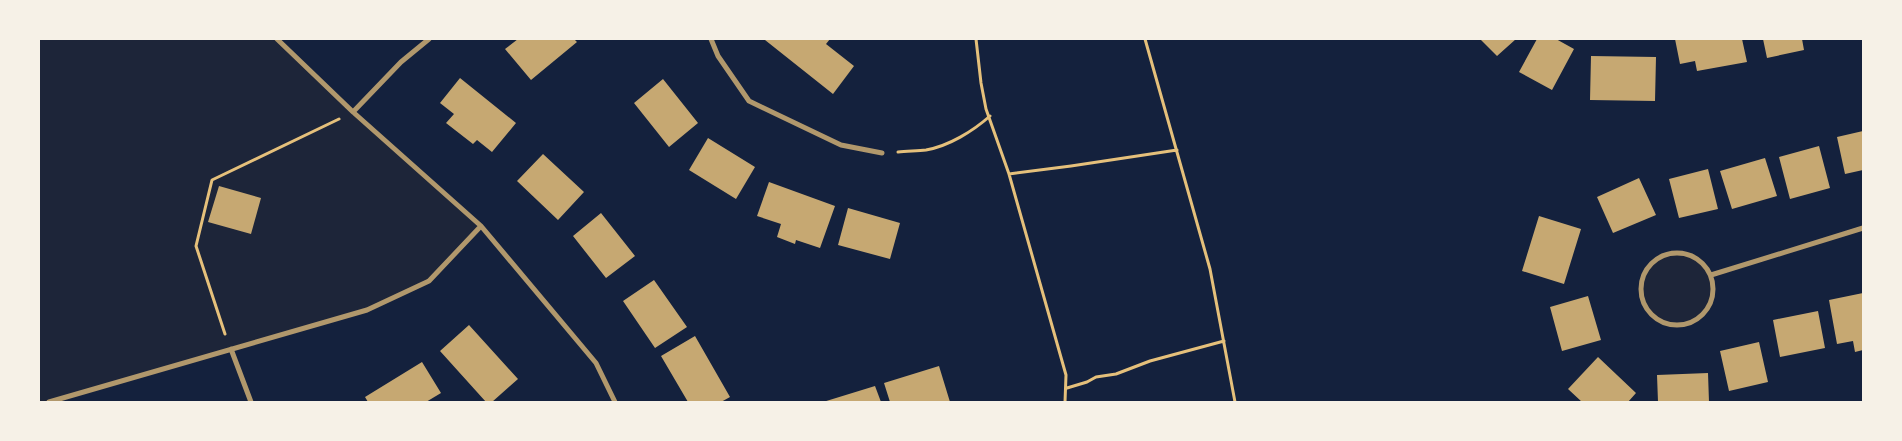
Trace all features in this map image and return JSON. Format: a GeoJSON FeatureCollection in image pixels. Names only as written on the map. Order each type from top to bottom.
{"type":"FeatureCollection","features":[{"type":"Feature","properties":{"kind":"street"},"geometry":{"type":"LineString","coordinates":[[277,39],[354,112],[481,226],[596,363],[615,402]]}},
{"type":"Feature","properties":{"kind":"street"},"geometry":{"type":"LineString","coordinates":[[354,112],[401,62],[429,39]]}},
{"type":"Feature","properties":{"kind":"street"},"geometry":{"type":"LineString","coordinates":[[711,39],[718,56],[749,101],[841,144],[882,153]]}},
{"type":"Feature","properties":{"kind":"street"},"geometry":{"type":"LineString","coordinates":[[49,402],[367,310],[428,280],[481,226]]}},
{"type":"Feature","properties":{"kind":"street"},"geometry":{"type":"LineString","coordinates":[[1711,274],[1863,228]]}},
{"type":"Feature","properties":{"kind":"street"},"geometry":{"type":"LineString","coordinates":[[1676,252],[1692,256],[1706,265],[1711,274],[1714,287],[1712,299],[1706,311],[1698,319],[1686,324],[1674,325],[1663,322],[1653,316],[1642,298],[1642,278],[1647,268],[1654,260],[1664,254],[1676,252]]}},
{"type":"Feature","properties":{"kind":"street"},"geometry":{"type":"LineString","coordinates":[[231,349],[251,402]]}},
{"type":"Feature","properties":{"kind":"path"},"geometry":{"type":"LineString","coordinates":[[976,39],[986,109],[1009,174],[1066,375],[1067,388],[1064,402]]}},
{"type":"Feature","properties":{"kind":"path"},"geometry":{"type":"LineString","coordinates":[[1145,39],[1210,269],[1236,402]]}},
{"type":"Feature","properties":{"kind":"path"},"geometry":{"type":"LineString","coordinates":[[231,349],[196,246],[212,180],[354,112]]}},
{"type":"Feature","properties":{"kind":"path"},"geometry":{"type":"LineString","coordinates":[[882,153],[927,150],[971,131],[990,116]]}},
{"type":"Feature","properties":{"kind":"path"},"geometry":{"type":"LineString","coordinates":[[1009,174],[1177,150]]}},
{"type":"Feature","properties":{"kind":"path"},"geometry":{"type":"LineString","coordinates":[[1067,388],[1096,377],[1116,374],[1150,361],[1224,341]]}},
{"type":"Feature","properties":{"kind":"shaded area"},"geometry":{"type":"Polygon","coordinates":[[[39,39],[277,39],[481,226],[429,281],[367,310],[51,402],[39,402],[39,39]]]}},
{"type":"Feature","properties":{"kind":"shaded area"},"geometry":{"type":"Polygon","coordinates":[[[1684,253],[1703,263],[1711,275],[1713,289],[1711,303],[1703,315],[1691,323],[1670,325],[1651,315],[1643,303],[1641,282],[1651,263],[1663,255],[1684,253]]]}},
{"type":"Feature","properties":{"kind":"building"},"geometry":{"type":"Polygon","coordinates":[[[518,39],[574,39],[577,42],[531,80],[505,49],[518,39]]]}},
{"type":"Feature","properties":{"kind":"building"},"geometry":{"type":"Polygon","coordinates":[[[766,39],[830,39],[826,44],[854,66],[833,94],[766,39]]]}},
{"type":"Feature","properties":{"kind":"building"},"geometry":{"type":"Polygon","coordinates":[[[1480,39],[1516,39],[1497,56],[1480,39]]]}},
{"type":"Feature","properties":{"kind":"building"},"geometry":{"type":"Polygon","coordinates":[[[1537,39],[1556,39],[1574,49],[1552,90],[1519,72],[1537,39]]]}},
{"type":"Feature","properties":{"kind":"building"},"geometry":{"type":"Polygon","coordinates":[[[1675,39],[1742,39],[1747,62],[1697,71],[1695,61],[1680,64],[1675,39]]]}},
{"type":"Feature","properties":{"kind":"building"},"geometry":{"type":"Polygon","coordinates":[[[1763,39],[1802,39],[1804,50],[1767,58],[1763,39]]]}},
{"type":"Feature","properties":{"kind":"building"},"geometry":{"type":"Polygon","coordinates":[[[1591,56],[1656,57],[1655,101],[1590,100],[1591,56]]]}},
{"type":"Feature","properties":{"kind":"building"},"geometry":{"type":"Polygon","coordinates":[[[460,78],[516,123],[492,152],[477,140],[473,144],[446,123],[454,114],[440,103],[460,78]]]}},
{"type":"Feature","properties":{"kind":"building"},"geometry":{"type":"Polygon","coordinates":[[[663,79],[698,123],[669,147],[634,103],[663,79]]]}},
{"type":"Feature","properties":{"kind":"building"},"geometry":{"type":"Polygon","coordinates":[[[1863,131],[1863,170],[1845,174],[1837,137],[1863,131]]]}},
{"type":"Feature","properties":{"kind":"building"},"geometry":{"type":"Polygon","coordinates":[[[708,138],[755,167],[736,199],[689,170],[708,138]]]}},
{"type":"Feature","properties":{"kind":"building"},"geometry":{"type":"Polygon","coordinates":[[[1819,146],[1830,188],[1790,199],[1779,157],[1819,146]]]}},
{"type":"Feature","properties":{"kind":"building"},"geometry":{"type":"Polygon","coordinates":[[[543,154],[584,192],[558,220],[517,181],[543,154]]]}},
{"type":"Feature","properties":{"kind":"building"},"geometry":{"type":"Polygon","coordinates":[[[1765,158],[1777,196],[1732,209],[1720,171],[1765,158]]]}},
{"type":"Feature","properties":{"kind":"building"},"geometry":{"type":"Polygon","coordinates":[[[1708,169],[1718,209],[1679,218],[1669,179],[1708,169]]]}},
{"type":"Feature","properties":{"kind":"building"},"geometry":{"type":"Polygon","coordinates":[[[1639,178],[1656,215],[1613,233],[1597,197],[1639,178]]]}},
{"type":"Feature","properties":{"kind":"building"},"geometry":{"type":"Polygon","coordinates":[[[769,182],[835,206],[820,248],[796,240],[795,244],[777,237],[781,224],[757,216],[769,182]]]}},
{"type":"Feature","properties":{"kind":"building"},"geometry":{"type":"Polygon","coordinates":[[[219,186],[261,198],[251,234],[208,222],[219,186]]]}},
{"type":"Feature","properties":{"kind":"building"},"geometry":{"type":"Polygon","coordinates":[[[848,208],[900,223],[890,259],[838,245],[848,208]]]}},
{"type":"Feature","properties":{"kind":"building"},"geometry":{"type":"Polygon","coordinates":[[[601,213],[635,256],[606,278],[573,236],[601,213]]]}},
{"type":"Feature","properties":{"kind":"building"},"geometry":{"type":"Polygon","coordinates":[[[1539,216],[1581,229],[1564,284],[1522,271],[1539,216]]]}},
{"type":"Feature","properties":{"kind":"building"},"geometry":{"type":"Polygon","coordinates":[[[654,280],[687,327],[655,348],[623,301],[654,280]]]}},
{"type":"Feature","properties":{"kind":"building"},"geometry":{"type":"Polygon","coordinates":[[[1863,293],[1863,350],[1855,352],[1853,341],[1837,344],[1829,300],[1863,293]]]}},
{"type":"Feature","properties":{"kind":"building"},"geometry":{"type":"Polygon","coordinates":[[[1588,296],[1601,340],[1562,351],[1550,307],[1588,296]]]}},
{"type":"Feature","properties":{"kind":"building"},"geometry":{"type":"Polygon","coordinates":[[[1818,311],[1825,348],[1780,357],[1773,320],[1818,311]]]}},
{"type":"Feature","properties":{"kind":"building"},"geometry":{"type":"Polygon","coordinates":[[[469,325],[518,379],[492,402],[486,402],[440,351],[469,325]]]}},
{"type":"Feature","properties":{"kind":"building"},"geometry":{"type":"Polygon","coordinates":[[[695,336],[730,397],[721,402],[688,402],[661,356],[695,336]]]}},
{"type":"Feature","properties":{"kind":"building"},"geometry":{"type":"Polygon","coordinates":[[[1759,342],[1768,382],[1729,391],[1720,351],[1759,342]]]}},
{"type":"Feature","properties":{"kind":"building"},"geometry":{"type":"Polygon","coordinates":[[[1598,357],[1636,393],[1628,402],[1582,402],[1568,389],[1598,357]]]}},
{"type":"Feature","properties":{"kind":"building"},"geometry":{"type":"Polygon","coordinates":[[[422,362],[441,393],[426,402],[368,402],[365,397],[422,362]]]}},
{"type":"Feature","properties":{"kind":"building"},"geometry":{"type":"Polygon","coordinates":[[[939,366],[950,402],[890,402],[884,383],[939,366]]]}},
{"type":"Feature","properties":{"kind":"building"},"geometry":{"type":"Polygon","coordinates":[[[1708,373],[1709,402],[1658,402],[1657,375],[1708,373]]]}},
{"type":"Feature","properties":{"kind":"building"},"geometry":{"type":"Polygon","coordinates":[[[875,386],[881,402],[823,402],[875,386]]]}}]}
